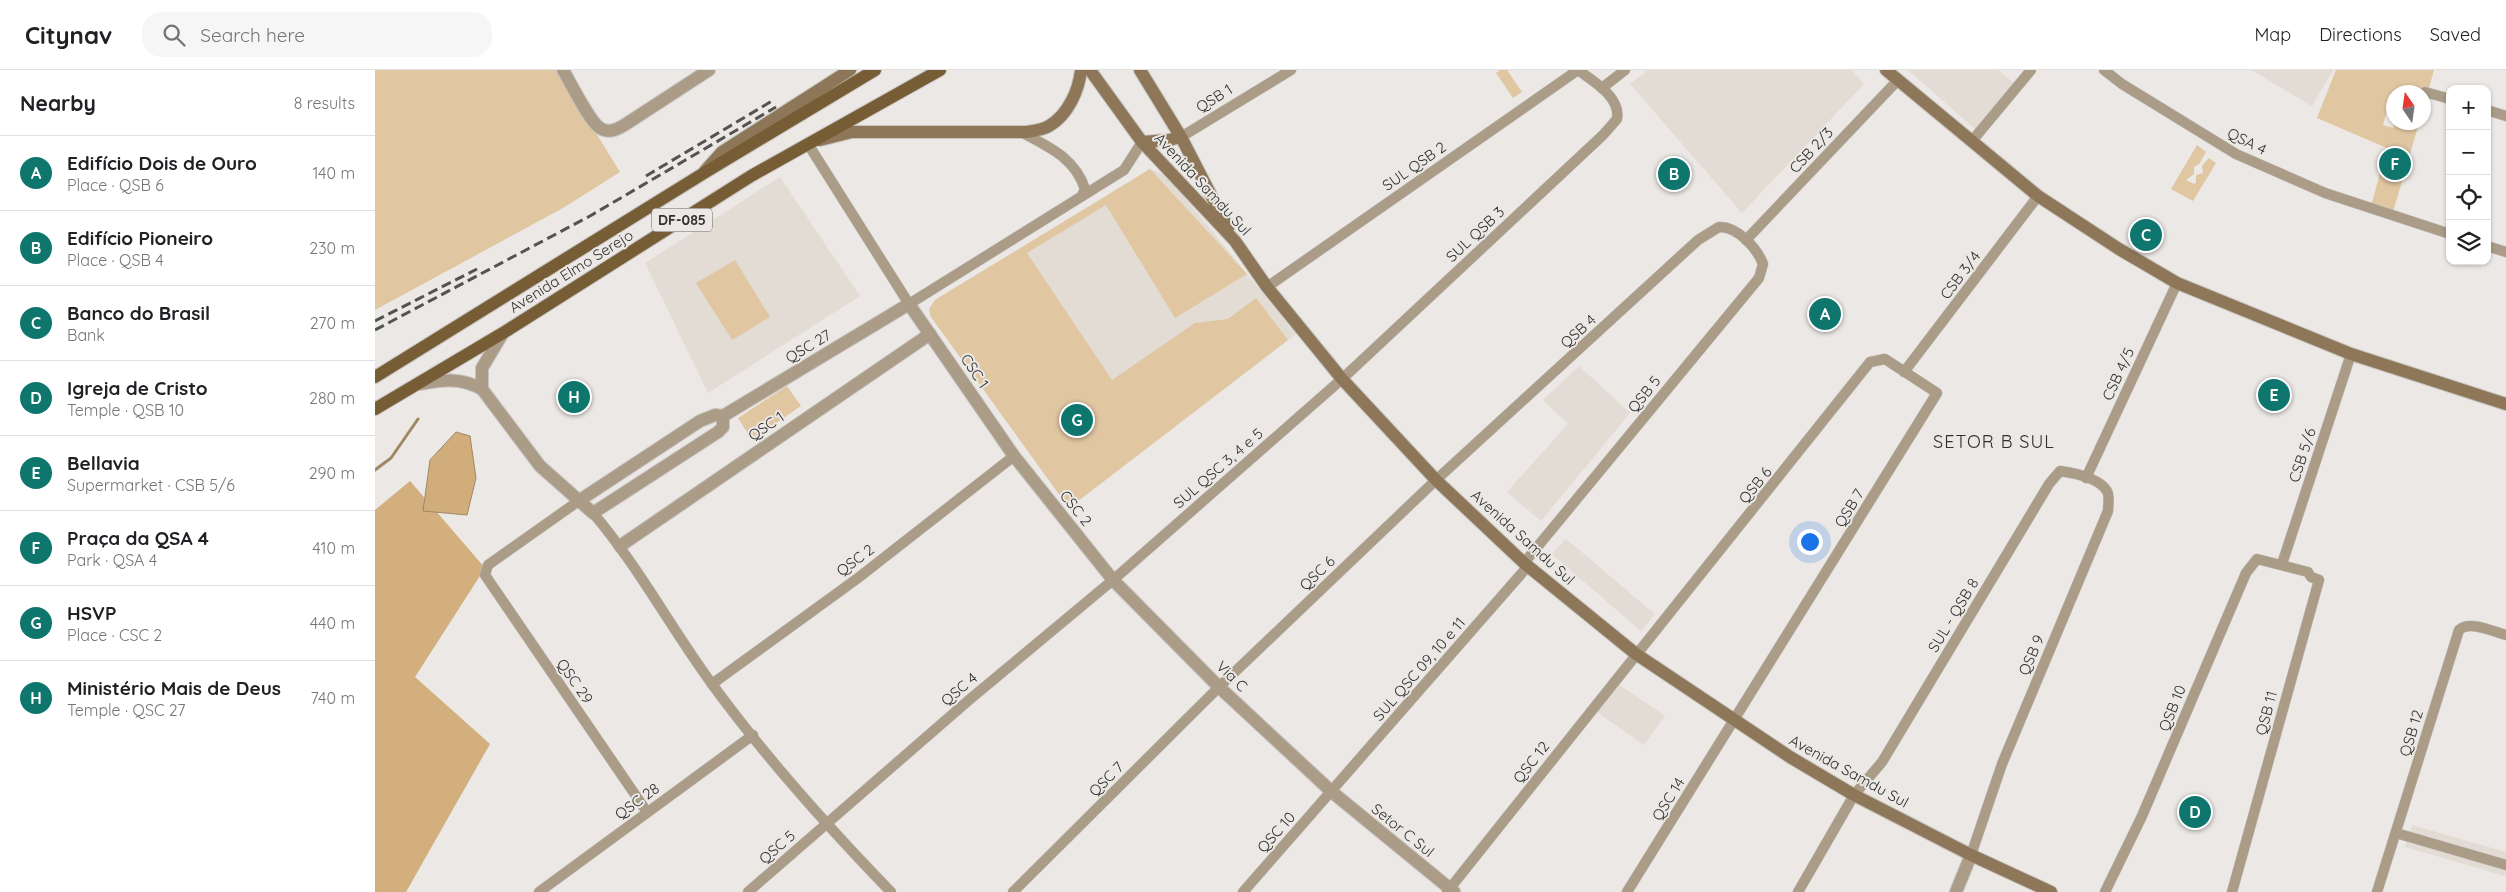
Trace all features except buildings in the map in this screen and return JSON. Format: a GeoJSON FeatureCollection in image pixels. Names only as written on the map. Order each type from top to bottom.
{"type":"FeatureCollection","features":[{"type":"Feature","properties":{"kind":"main road"},"geometry":{"type":"LineString","coordinates":[[703,173],[722,152],[850,70]]}},
{"type":"Feature","properties":{"kind":"main road","name":"Avenida Elmo Serejo"},"geometry":{"type":"LineString","coordinates":[[375,377],[703,173],[875,70]]}},
{"type":"Feature","properties":{"kind":"main road","name":"Avenida Elmo Serejo"},"geometry":{"type":"LineString","coordinates":[[375,409],[503,333],[751,176],[940,70]]}},
{"type":"Feature","properties":{"kind":"main road"},"geometry":{"type":"LineString","coordinates":[[808,144],[852,132],[1021,132],[1049,126],[1064,112],[1079,87],[1081,70]]}},
{"type":"Feature","properties":{"kind":"main road","name":"Avenida Samdu Sul"},"geometry":{"type":"LineString","coordinates":[[1091,70],[1141,142],[1235,241],[1267,287],[1342,379],[1436,480],[1526,565],[1635,654],[1734,722],[1854,795],[1971,855],[2051,892]]}},
{"type":"Feature","properties":{"kind":"main road"},"geometry":{"type":"LineString","coordinates":[[1140,70],[1181,137],[1235,241]]}},
{"type":"Feature","properties":{"kind":"main road"},"geometry":{"type":"LineString","coordinates":[[1886,70],[2039,196],[2119,249],[2177,283],[2351,354],[2506,404]]}},
{"type":"Feature","properties":{"kind":"main road"},"geometry":{"type":"LineString","coordinates":[[1141,142],[1181,137]]}},
{"type":"Feature","properties":{"kind":"street"},"geometry":{"type":"LineString","coordinates":[[563,70],[591,118],[599,128],[609,131],[617,130],[709,70]]}},
{"type":"Feature","properties":{"kind":"street","name":"QSB 1"},"geometry":{"type":"LineString","coordinates":[[1181,137],[1291,70]]}},
{"type":"Feature","properties":{"kind":"street"},"geometry":{"type":"LineString","coordinates":[[1579,70],[1602,88],[1625,70]]}},
{"type":"Feature","properties":{"kind":"street","name":"SUL QSB 2"},"geometry":{"type":"LineString","coordinates":[[1267,287],[1579,70]]}},
{"type":"Feature","properties":{"kind":"street"},"geometry":{"type":"LineString","coordinates":[[1972,141],[2031,70]]}},
{"type":"Feature","properties":{"kind":"street","name":"QSA 4"},"geometry":{"type":"LineString","coordinates":[[2104,70],[2122,84],[2235,154],[2325,193],[2446,233]]}},
{"type":"Feature","properties":{"kind":"street","name":"CSB 2/3"},"geometry":{"type":"LineString","coordinates":[[1746,240],[1898,80]]}},
{"type":"Feature","properties":{"kind":"street","name":"SUL QSB 3"},"geometry":{"type":"LineString","coordinates":[[1342,379],[1603,135],[1617,119],[1618,113],[1616,105],[1602,88]]}},
{"type":"Feature","properties":{"kind":"street"},"geometry":{"type":"LineString","coordinates":[[2431,94],[2446,98]]}},
{"type":"Feature","properties":{"kind":"street"},"geometry":{"type":"LineString","coordinates":[[2491,111],[2506,116]]}},
{"type":"Feature","properties":{"kind":"street"},"geometry":{"type":"LineString","coordinates":[[1021,132],[1061,153],[1076,170],[1083,184],[1085,189],[1082,196]]}},
{"type":"Feature","properties":{"kind":"street"},"geometry":{"type":"LineString","coordinates":[[808,144],[909,304],[1124,170],[1141,142]]}},
{"type":"Feature","properties":{"kind":"street","name":"CSB 3/4"},"geometry":{"type":"LineString","coordinates":[[1905,372],[2039,196]]}},
{"type":"Feature","properties":{"kind":"street","name":"QSB 4"},"geometry":{"type":"LineString","coordinates":[[1436,480],[1698,240],[1711,230],[1724,226],[1731,228],[1746,240]]}},
{"type":"Feature","properties":{"kind":"street","name":"QSB 5"},"geometry":{"type":"LineString","coordinates":[[1526,565],[1759,278],[1763,264],[1760,256],[1746,240]]}},
{"type":"Feature","properties":{"kind":"street"},"geometry":{"type":"LineString","coordinates":[[2491,247],[2506,252]]}},
{"type":"Feature","properties":{"kind":"street","name":"CSB 4/5"},"geometry":{"type":"LineString","coordinates":[[2086,478],[2177,283]]}},
{"type":"Feature","properties":{"kind":"street","name":"CSC 1"},"geometry":{"type":"LineString","coordinates":[[909,304],[1014,456]]}},
{"type":"Feature","properties":{"kind":"street","name":"QSC 27"},"geometry":{"type":"LineString","coordinates":[[580,500],[700,420],[708,416],[723,416],[909,304]]}},
{"type":"Feature","properties":{"kind":"street"},"geometry":{"type":"LineString","coordinates":[[482,389],[482,368],[503,333]]}},
{"type":"Feature","properties":{"kind":"street","name":"QSC 1"},"geometry":{"type":"LineString","coordinates":[[620,546],[930,334]]}},
{"type":"Feature","properties":{"kind":"street","name":"CSB 5/6"},"geometry":{"type":"LineString","coordinates":[[2282,564],[2351,354]]}},
{"type":"Feature","properties":{"kind":"street","name":"QSB 6"},"geometry":{"type":"LineString","coordinates":[[1635,654],[1691,588],[1870,362],[1885,359],[1905,372]]}},
{"type":"Feature","properties":{"kind":"street","name":"QSB 7"},"geometry":{"type":"LineString","coordinates":[[1734,722],[1937,393],[1905,372]]}},
{"type":"Feature","properties":{"kind":"street","name":"SUL QSC 3, 4 e 5"},"geometry":{"type":"LineString","coordinates":[[1113,580],[1342,379]]}},
{"type":"Feature","properties":{"kind":"street"},"geometry":{"type":"LineString","coordinates":[[419,384],[459,380],[469,382],[482,389],[540,466],[580,500],[620,546],[712,684],[826,824],[891,892]]}},
{"type":"Feature","properties":{"kind":"street"},"geometry":{"type":"LineString","coordinates":[[593,513],[710,438],[723,427],[723,416]]}},
{"type":"Feature","properties":{"kind":"street","name":"CSC 2"},"geometry":{"type":"LineString","coordinates":[[1014,456],[1113,580]]}},
{"type":"Feature","properties":{"kind":"street","name":"QSC 2"},"geometry":{"type":"LineString","coordinates":[[712,684],[858,578],[1014,456]]}},
{"type":"Feature","properties":{"kind":"street","name":"SUL - QSB 8"},"geometry":{"type":"LineString","coordinates":[[1854,795],[1882,762],[2054,476],[2060,471],[2086,478]]}},
{"type":"Feature","properties":{"kind":"street","name":"QSB 9"},"geometry":{"type":"LineString","coordinates":[[1971,855],[2002,764],[2108,511],[2108,493],[2103,487],[2086,478]]}},
{"type":"Feature","properties":{"kind":"street","name":"QSC 6"},"geometry":{"type":"LineString","coordinates":[[1219,687],[1436,480]]}},
{"type":"Feature","properties":{"kind":"street","name":"QSC 29"},"geometry":{"type":"LineString","coordinates":[[580,500],[488,565],[485,575],[647,812]]}},
{"type":"Feature","properties":{"kind":"street","name":"QSB 10"},"geometry":{"type":"LineString","coordinates":[[2105,892],[2142,816],[2246,573],[2257,559],[2282,564]]}},
{"type":"Feature","properties":{"kind":"street","name":"QSB 11"},"geometry":{"type":"LineString","coordinates":[[2232,892],[2319,580],[2311,577],[2308,572],[2282,564]]}},
{"type":"Feature","properties":{"kind":"street","name":"SUL QSC 09, 10 e 11"},"geometry":{"type":"LineString","coordinates":[[1332,792],[1526,565]]}},
{"type":"Feature","properties":{"kind":"street","name":"Via C"},"geometry":{"type":"LineString","coordinates":[[1113,580],[1219,687],[1332,792]]}},
{"type":"Feature","properties":{"kind":"street","name":"QSC 4"},"geometry":{"type":"LineString","coordinates":[[826,824],[969,700],[1113,580]]}},
{"type":"Feature","properties":{"kind":"street","name":"QSB 12"},"geometry":{"type":"LineString","coordinates":[[2377,892],[2459,630],[2467,626],[2473,626],[2506,635]]}},
{"type":"Feature","properties":{"kind":"street","name":"QSC 12"},"geometry":{"type":"LineString","coordinates":[[1450,891],[1635,654]]}},
{"type":"Feature","properties":{"kind":"street","name":"QSC 7"},"geometry":{"type":"LineString","coordinates":[[1013,892],[1219,687]]}},
{"type":"Feature","properties":{"kind":"street","name":"QSC 14"},"geometry":{"type":"LineString","coordinates":[[1627,892],[1734,722]]}},
{"type":"Feature","properties":{"kind":"street","name":"QSC 28"},"geometry":{"type":"LineString","coordinates":[[539,892],[753,735]]}},
{"type":"Feature","properties":{"kind":"street","name":"Setor C Sul"},"geometry":{"type":"LineString","coordinates":[[1332,792],[1450,891]]}},
{"type":"Feature","properties":{"kind":"street","name":"QSC 10"},"geometry":{"type":"LineString","coordinates":[[1243,892],[1332,792]]}},
{"type":"Feature","properties":{"kind":"street"},"geometry":{"type":"LineString","coordinates":[[1798,892],[1854,795]]}},
{"type":"Feature","properties":{"kind":"street","name":"QSC 5"},"geometry":{"type":"LineString","coordinates":[[748,892],[826,824]]}},
{"type":"Feature","properties":{"kind":"street"},"geometry":{"type":"LineString","coordinates":[[2396,833],[2506,865]]}},
{"type":"Feature","properties":{"kind":"street"},"geometry":{"type":"LineString","coordinates":[[1956,892],[1971,855]]}},
{"type":"Feature","properties":{"kind":"shaded area"},"geometry":{"type":"Polygon","coordinates":[[[375,70],[557,70],[620,172],[563,208],[375,310],[375,70]]]}},
{"type":"Feature","properties":{"kind":"shaded area"},"geometry":{"type":"Polygon","coordinates":[[[1500,70],[1507,70],[1522,92],[1513,98],[1496,73],[1500,70]]]}},
{"type":"Feature","properties":{"kind":"shaded area"},"geometry":{"type":"Polygon","coordinates":[[[1648,70],[1852,70],[1864,84],[1742,213],[1630,84],[1648,70]]]}},
{"type":"Feature","properties":{"kind":"shaded area"},"geometry":{"type":"Polygon","coordinates":[[[1908,70],[1998,70],[2014,83],[1976,130],[1908,70]]]}},
{"type":"Feature","properties":{"kind":"shaded area"},"geometry":{"type":"Polygon","coordinates":[[[2251,70],[2333,70],[2312,106],[2251,70]]]}},
{"type":"Feature","properties":{"kind":"shaded area"},"geometry":{"type":"Polygon","coordinates":[[[2336,70],[2434,70],[2430,85],[2386,85],[2386,114],[2383,125],[2386,126],[2386,130],[2417,130],[2393,212],[2371,206],[2387,148],[2317,118],[2336,70]]]}},
{"type":"Feature","properties":{"kind":"shaded area"},"geometry":{"type":"Polygon","coordinates":[[[2197,145],[2206,152],[2199,164],[2194,167],[2194,174],[2186,180],[2194,184],[2196,182],[2196,175],[2203,173],[2202,166],[2209,158],[2216,163],[2193,201],[2171,189],[2197,145]]]}},
{"type":"Feature","properties":{"kind":"shaded area"},"geometry":{"type":"Polygon","coordinates":[[[1150,169],[1162,174],[1177,188],[1296,334],[1069,508],[931,317],[929,309],[935,300],[1150,169]]]}},
{"type":"Feature","properties":{"kind":"shaded area"},"geometry":{"type":"Polygon","coordinates":[[[1150,169],[1247,274],[1175,318],[1106,205],[1027,253],[1112,380],[1195,323],[1228,319],[1256,298],[1288,340],[1069,508],[931,317],[929,309],[935,300],[1150,169]]]}},
{"type":"Feature","properties":{"kind":"shaded area"},"geometry":{"type":"Polygon","coordinates":[[[780,177],[860,296],[708,393],[645,263],[780,177]]]}},
{"type":"Feature","properties":{"kind":"shaded area"},"geometry":{"type":"Polygon","coordinates":[[[735,260],[770,317],[732,340],[696,283],[735,260]]]}},
{"type":"Feature","properties":{"kind":"shaded area"},"geometry":{"type":"Polygon","coordinates":[[[1579,366],[1630,413],[1541,521],[1507,492],[1568,424],[1543,400],[1579,366]]]}},
{"type":"Feature","properties":{"kind":"shaded area"},"geometry":{"type":"Polygon","coordinates":[[[787,386],[801,406],[752,440],[738,418],[787,386]]]}},
{"type":"Feature","properties":{"kind":"shaded area"},"geometry":{"type":"Polygon","coordinates":[[[456,432],[470,436],[476,478],[467,515],[423,511],[430,460],[456,432]]]}},
{"type":"Feature","properties":{"kind":"shaded area"},"geometry":{"type":"Polygon","coordinates":[[[410,481],[485,568],[415,677],[490,744],[406,892],[375,892],[375,510],[410,481]]]}},
{"type":"Feature","properties":{"kind":"shaded area"},"geometry":{"type":"Polygon","coordinates":[[[1566,539],[1655,614],[1641,631],[1552,554],[1566,539]]]}},
{"type":"Feature","properties":{"kind":"shaded area"},"geometry":{"type":"Polygon","coordinates":[[[1618,684],[1665,716],[1644,745],[1597,712],[1618,684]]]}},
{"type":"Feature","properties":{"kind":"shaded area"},"geometry":{"type":"Polygon","coordinates":[[[2412,825],[2506,852],[2505,876],[2405,847],[2412,825]]]}},
{"type":"Feature","properties":{"kind":"waterway"},"geometry":{"type":"LineString","coordinates":[[375,470],[391,458],[418,419]]}},
{"type":"Feature","properties":{"kind":"railway"},"geometry":{"type":"LineString","coordinates":[[646,176],[772,101]]}},
{"type":"Feature","properties":{"kind":"railway"},"geometry":{"type":"LineString","coordinates":[[375,330],[590,216],[776,107]]}},
{"type":"Feature","properties":{"kind":"railway"},"geometry":{"type":"LineString","coordinates":[[375,321],[477,269]]}},
{"type":"Feature","properties":{"kind":"place","name":"Praça da QSA 4"},"geometry":{"type":"Point","coordinates":[2395,164]}},
{"type":"Feature","properties":{"kind":"place","name":"Edifício Pioneiro"},"geometry":{"type":"Point","coordinates":[1674,174]}},
{"type":"Feature","properties":{"kind":"place","name":"Banco do Brasil"},"geometry":{"type":"Point","coordinates":[2146,235]}},
{"type":"Feature","properties":{"kind":"place","name":"Edifício Dois de Ouro"},"geometry":{"type":"Point","coordinates":[1825,314]}},
{"type":"Feature","properties":{"kind":"place","name":"Bellavia"},"geometry":{"type":"Point","coordinates":[2274,395]}},
{"type":"Feature","properties":{"kind":"place","name":"Ministério Mais de Deus"},"geometry":{"type":"Point","coordinates":[574,397]}},
{"type":"Feature","properties":{"kind":"place","name":"HSVP"},"geometry":{"type":"Point","coordinates":[1077,420]}},
{"type":"Feature","properties":{"kind":"place","name":"Igreja de Cristo"},"geometry":{"type":"Point","coordinates":[2195,812]}},
{"type":"Feature","properties":{"kind":"district","name":"SETOR B SUL"},"geometry":{"type":"Point","coordinates":[1994,441]}}]}
